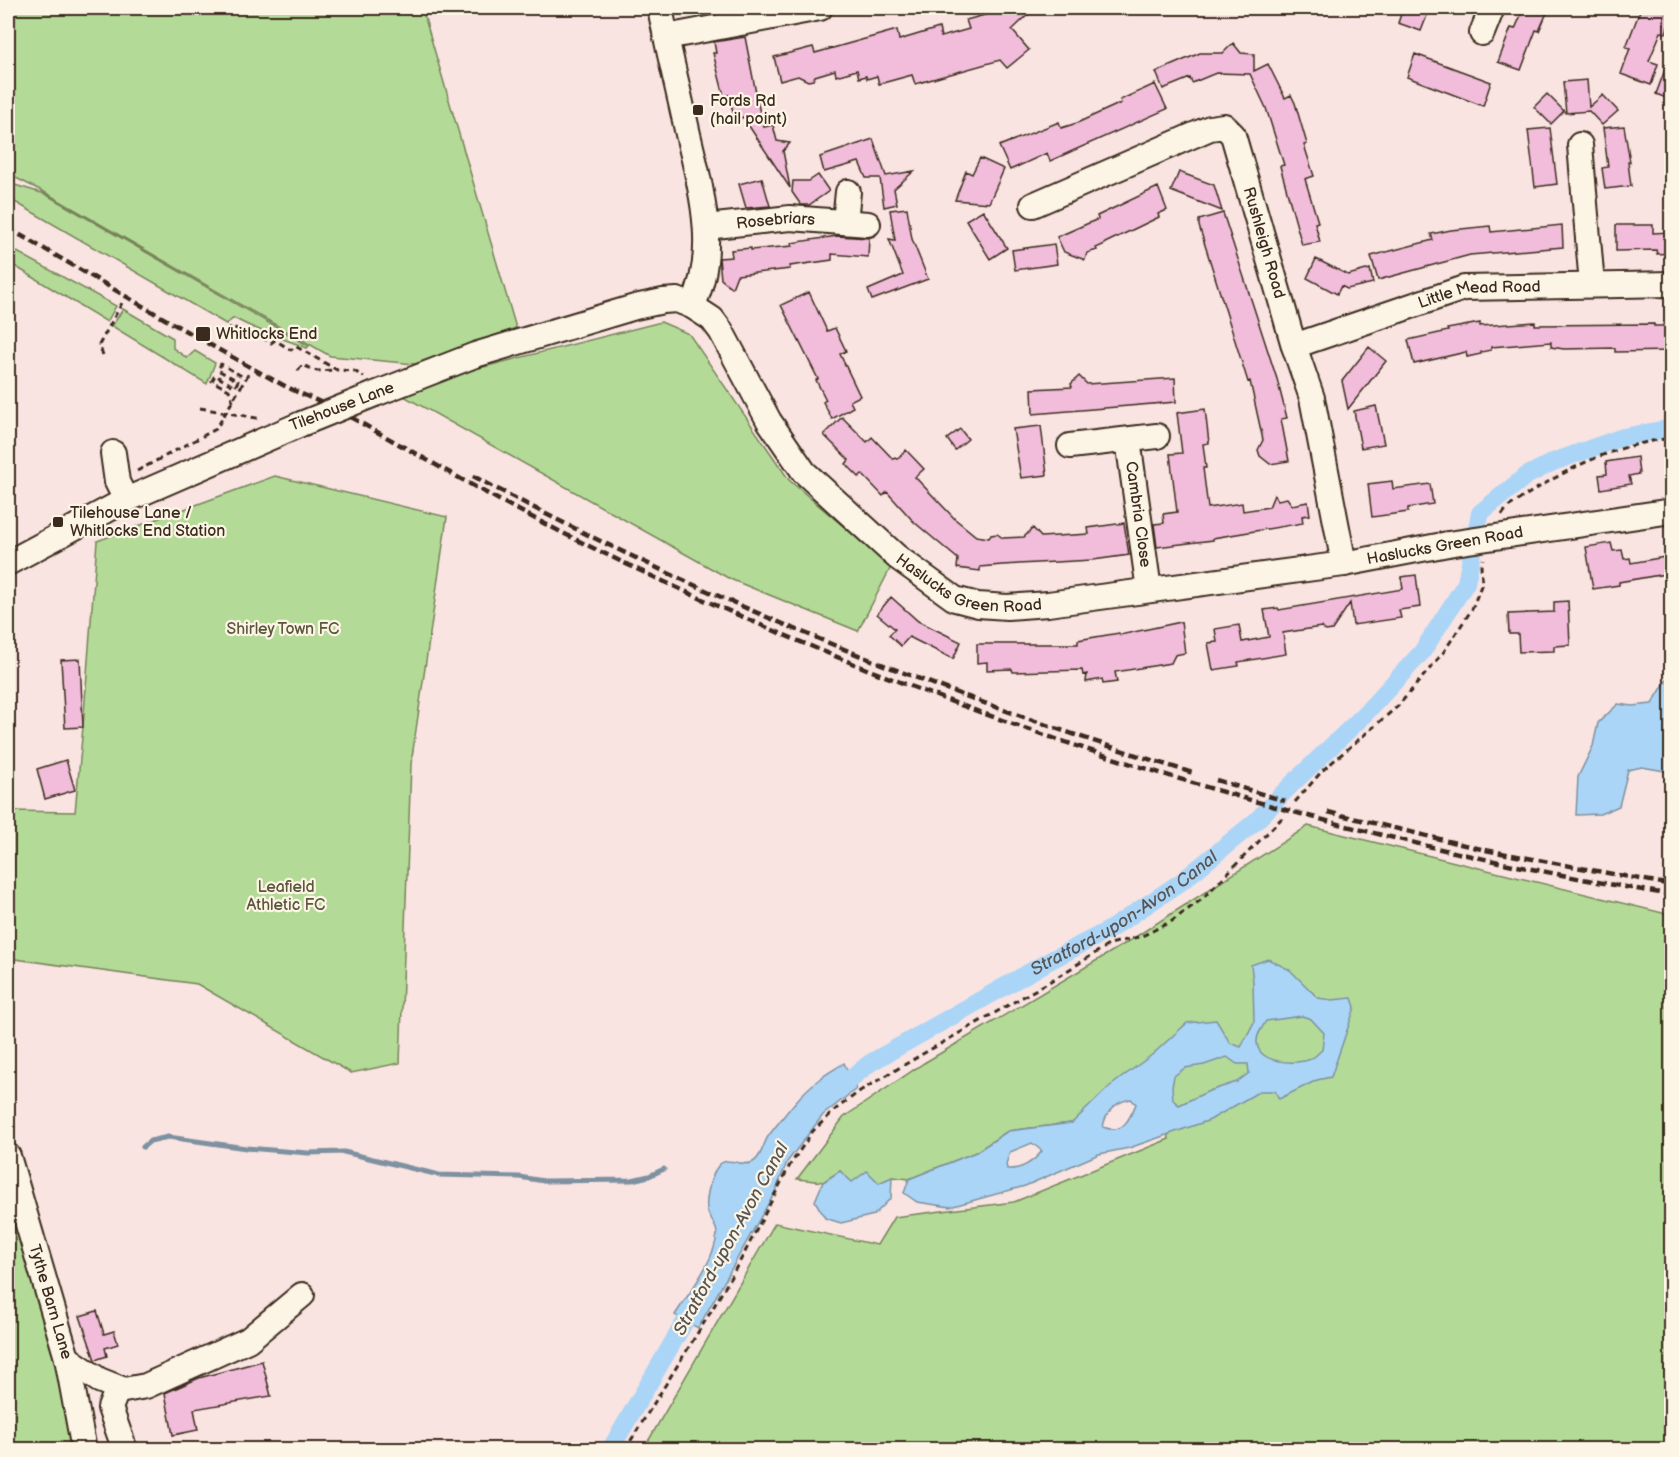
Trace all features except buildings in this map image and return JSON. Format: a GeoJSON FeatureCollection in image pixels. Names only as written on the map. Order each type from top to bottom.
{"type":"FeatureCollection","features":[{"type":"Feature","properties":{"kind":"street"},"geometry":{"type":"LineString","coordinates":[[660,8],[699,184],[706,227],[702,287],[692,306]]}},
{"type":"Feature","properties":{"kind":"street"},"geometry":{"type":"LineString","coordinates":[[666,37],[820,8]]}},
{"type":"Feature","properties":{"kind":"street"},"geometry":{"type":"LineString","coordinates":[[1482,33],[1492,8]]}},
{"type":"Feature","properties":{"kind":"street","name":"Rushleigh Road"},"geometry":{"type":"LineString","coordinates":[[1034,205],[1210,128],[1224,126],[1233,135],[1294,346],[1312,398],[1344,564]]}},
{"type":"Feature","properties":{"kind":"street"},"geometry":{"type":"LineString","coordinates":[[1580,145],[1592,285]]}},
{"type":"Feature","properties":{"kind":"street","name":"Rosebriars"},"geometry":{"type":"LineString","coordinates":[[706,227],[790,218],[857,223],[848,192]]}},
{"type":"Feature","properties":{"kind":"street","name":"Little Mead Road"},"geometry":{"type":"LineString","coordinates":[[1294,346],[1464,288],[1671,284]]}},
{"type":"Feature","properties":{"kind":"street","name":"Tilehouse Lane"},"geometry":{"type":"LineString","coordinates":[[8,563],[122,491],[291,427],[372,388],[635,307],[677,300],[692,306]]}},
{"type":"Feature","properties":{"kind":"street","name":"Haslucks Green Road"},"geometry":{"type":"LineString","coordinates":[[692,306],[712,319],[721,331],[769,422],[804,472],[897,557],[955,599],[978,605],[1007,607],[1048,604],[1344,564],[1448,544],[1505,526],[1671,511]]}},
{"type":"Feature","properties":{"kind":"street"},"geometry":{"type":"LineString","coordinates":[[1070,446],[1157,436]]}},
{"type":"Feature","properties":{"kind":"street","name":"Cambria Close"},"geometry":{"type":"LineString","coordinates":[[1128,440],[1149,590]]}},
{"type":"Feature","properties":{"kind":"street"},"geometry":{"type":"LineString","coordinates":[[113,453],[122,491]]}},
{"type":"Feature","properties":{"kind":"street","name":"Tythe Barn Lane"},"geometry":{"type":"LineString","coordinates":[[8,1156],[67,1358],[84,1449]]}},
{"type":"Feature","properties":{"kind":"street"},"geometry":{"type":"LineString","coordinates":[[67,1358],[99,1380],[123,1390],[146,1386],[248,1340],[302,1295]]}},
{"type":"Feature","properties":{"kind":"street"},"geometry":{"type":"LineString","coordinates":[[118,1388],[110,1408],[125,1449]]}},
{"type":"Feature","properties":{"kind":"path"},"geometry":{"type":"LineString","coordinates":[[103,355],[99,345],[122,303]]}},
{"type":"Feature","properties":{"kind":"path"},"geometry":{"type":"LineString","coordinates":[[228,332],[231,326],[252,337],[256,334],[271,344],[275,340],[291,350],[295,346],[337,370]]}},
{"type":"Feature","properties":{"kind":"path"},"geometry":{"type":"LineString","coordinates":[[233,402],[230,390],[212,381],[215,375],[235,387],[238,381],[218,370],[221,364],[240,375],[242,370]]}},
{"type":"Feature","properties":{"kind":"path"},"geometry":{"type":"LineString","coordinates":[[298,371],[302,365],[317,371],[354,371],[372,388]]}},
{"type":"Feature","properties":{"kind":"path"},"geometry":{"type":"LineString","coordinates":[[122,491],[216,429],[249,373]]}},
{"type":"Feature","properties":{"kind":"path"},"geometry":{"type":"LineString","coordinates":[[200,408],[262,419],[275,414],[291,427]]}},
{"type":"Feature","properties":{"kind":"path"},"geometry":{"type":"LineString","coordinates":[[1505,526],[1508,507],[1566,470],[1620,447],[1671,438]]}},
{"type":"Feature","properties":{"kind":"path"},"geometry":{"type":"LineString","coordinates":[[1295,802],[1323,770],[1398,706],[1443,653],[1472,609],[1482,583],[1481,565],[1484,555]]}},
{"type":"Feature","properties":{"kind":"path"},"geometry":{"type":"LineString","coordinates":[[625,1449],[710,1313],[744,1254],[790,1165],[813,1131],[836,1109],[860,1091],[1110,944],[1142,936],[1172,921],[1202,899],[1282,818]]}},
{"type":"Feature","properties":{"kind":"green space"},"geometry":{"type":"Polygon","coordinates":[[[8,8],[422,8],[516,328],[415,364],[330,356],[46,193],[8,174],[8,8]]]}},
{"type":"Feature","properties":{"kind":"green space"},"geometry":{"type":"Polygon","coordinates":[[[8,183],[45,194],[309,346],[307,348],[269,334],[234,318],[226,324],[8,198],[8,183]]]}},
{"type":"Feature","properties":{"kind":"green space"},"geometry":{"type":"Polygon","coordinates":[[[8,247],[116,306],[107,322],[8,262],[8,247]]]}},
{"type":"Feature","properties":{"kind":"green space"},"geometry":{"type":"Polygon","coordinates":[[[123,309],[173,338],[173,348],[187,358],[195,351],[215,363],[207,384],[112,326],[123,309]]]}},
{"type":"Feature","properties":{"kind":"green space"},"geometry":{"type":"Polygon","coordinates":[[[661,322],[689,334],[789,480],[891,567],[858,631],[730,579],[400,394],[460,373],[661,322]]]}},
{"type":"Feature","properties":{"kind":"green space"},"geometry":{"type":"Polygon","coordinates":[[[275,476],[447,517],[411,764],[400,1063],[351,1073],[197,984],[8,958],[8,811],[75,812],[97,541],[275,476]]]}},
{"type":"Feature","properties":{"kind":"green space"},"geometry":{"type":"Polygon","coordinates":[[[1308,826],[1671,915],[1671,1449],[643,1450],[775,1223],[877,1245],[894,1217],[1014,1202],[1169,1139],[1154,1055],[1072,1123],[1008,1131],[976,1152],[909,1179],[893,1177],[879,1183],[852,1183],[840,1171],[823,1182],[797,1179],[844,1117],[924,1063],[1126,943],[1308,826]]]}},
{"type":"Feature","properties":{"kind":"green space"},"geometry":{"type":"Polygon","coordinates":[[[8,1194],[61,1363],[74,1449],[8,1449],[8,1194]]]}},
{"type":"Feature","properties":{"kind":"water"},"geometry":{"type":"Polygon","coordinates":[[[1671,673],[1671,772],[1642,767],[1628,770],[1619,806],[1600,814],[1576,815],[1578,777],[1593,746],[1598,723],[1618,704],[1632,706],[1652,704],[1671,673]]]}},
{"type":"Feature","properties":{"kind":"water"},"geometry":{"type":"Polygon","coordinates":[[[1268,959],[1290,970],[1318,998],[1332,1000],[1352,998],[1355,1007],[1331,1077],[1317,1080],[1279,1099],[1275,1091],[1260,1091],[1210,1120],[1129,1148],[1099,1154],[1025,1186],[950,1207],[917,1202],[904,1193],[909,1179],[976,1152],[1008,1131],[1072,1123],[1109,1087],[1153,1054],[1187,1023],[1216,1020],[1230,1043],[1241,1047],[1254,1022],[1251,965],[1268,959]],[[1302,1016],[1266,1021],[1258,1034],[1257,1043],[1259,1050],[1271,1059],[1288,1062],[1304,1061],[1322,1050],[1324,1033],[1311,1019],[1302,1016]],[[1227,1057],[1204,1065],[1185,1068],[1174,1076],[1173,1100],[1179,1105],[1209,1091],[1237,1082],[1249,1073],[1248,1064],[1237,1064],[1227,1057]],[[1131,1099],[1112,1108],[1106,1116],[1103,1127],[1116,1129],[1124,1124],[1136,1104],[1131,1099]],[[1032,1143],[1010,1152],[1006,1164],[1007,1169],[1027,1164],[1042,1151],[1032,1143]]]}},
{"type":"Feature","properties":{"kind":"water"},"geometry":{"type":"Polygon","coordinates":[[[844,1063],[856,1089],[823,1115],[787,1162],[776,1190],[698,1328],[675,1315],[712,1255],[717,1231],[708,1213],[707,1197],[716,1169],[724,1162],[749,1164],[756,1160],[769,1135],[797,1100],[820,1078],[844,1063]]]}},
{"type":"Feature","properties":{"kind":"water"},"geometry":{"type":"Polygon","coordinates":[[[840,1171],[852,1182],[867,1171],[879,1183],[892,1177],[891,1198],[874,1215],[841,1223],[825,1218],[815,1201],[823,1182],[840,1171]]]}},
{"type":"Feature","properties":{"kind":"waterway","name":"Stratford-upon-Avon Canal"},"geometry":{"type":"LineString","coordinates":[[832,1094],[870,1063],[1051,960],[1109,930],[1181,882],[1256,821],[1362,717],[1422,652],[1466,583],[1480,513],[1526,476],[1553,462],[1623,437],[1672,428]]}},
{"type":"Feature","properties":{"kind":"waterway"},"geometry":{"type":"LineString","coordinates":[[143,1147],[150,1141],[168,1137],[246,1148],[308,1153],[344,1152],[439,1175],[519,1177],[544,1181],[632,1180],[664,1169]]}},
{"type":"Feature","properties":{"kind":"waterway","name":"Stratford-upon-Avon Canal"},"geometry":{"type":"LineString","coordinates":[[610,1450],[697,1301]]}},
{"type":"Feature","properties":{"kind":"railway"},"geometry":{"type":"LineString","coordinates":[[8,228],[248,366],[290,389],[341,412],[525,514],[657,579],[827,653],[944,699],[1062,741],[1182,780],[1303,815],[1548,872],[1672,895]]}},
{"type":"Feature","properties":{"kind":"railway"},"geometry":{"type":"LineString","coordinates":[[473,476],[648,563],[826,642],[1008,711],[1193,773]]}},
{"type":"Feature","properties":{"kind":"railway"},"geometry":{"type":"LineString","coordinates":[[1216,780],[1285,801]]}},
{"type":"Feature","properties":{"kind":"railway"},"geometry":{"type":"LineString","coordinates":[[1328,812],[1485,850],[1672,885]]}},
{"type":"Feature","properties":{"kind":"place","name":"Fords Rd (hail point)"},"geometry":{"type":"Point","coordinates":[698,110]}},
{"type":"Feature","properties":{"kind":"place","name":"Whitlocks End"},"geometry":{"type":"Point","coordinates":[203,334]}},
{"type":"Feature","properties":{"kind":"place","name":"Tilehouse Lane / Whitlocks End Station"},"geometry":{"type":"Point","coordinates":[58,522]}},
{"type":"Feature","properties":{"kind":"park label","name":"Shirley Town FC"},"geometry":{"type":"Point","coordinates":[283,629]}},
{"type":"Feature","properties":{"kind":"park label","name":"Leafield Athletic FC"},"geometry":{"type":"Point","coordinates":[286,896]}}]}
